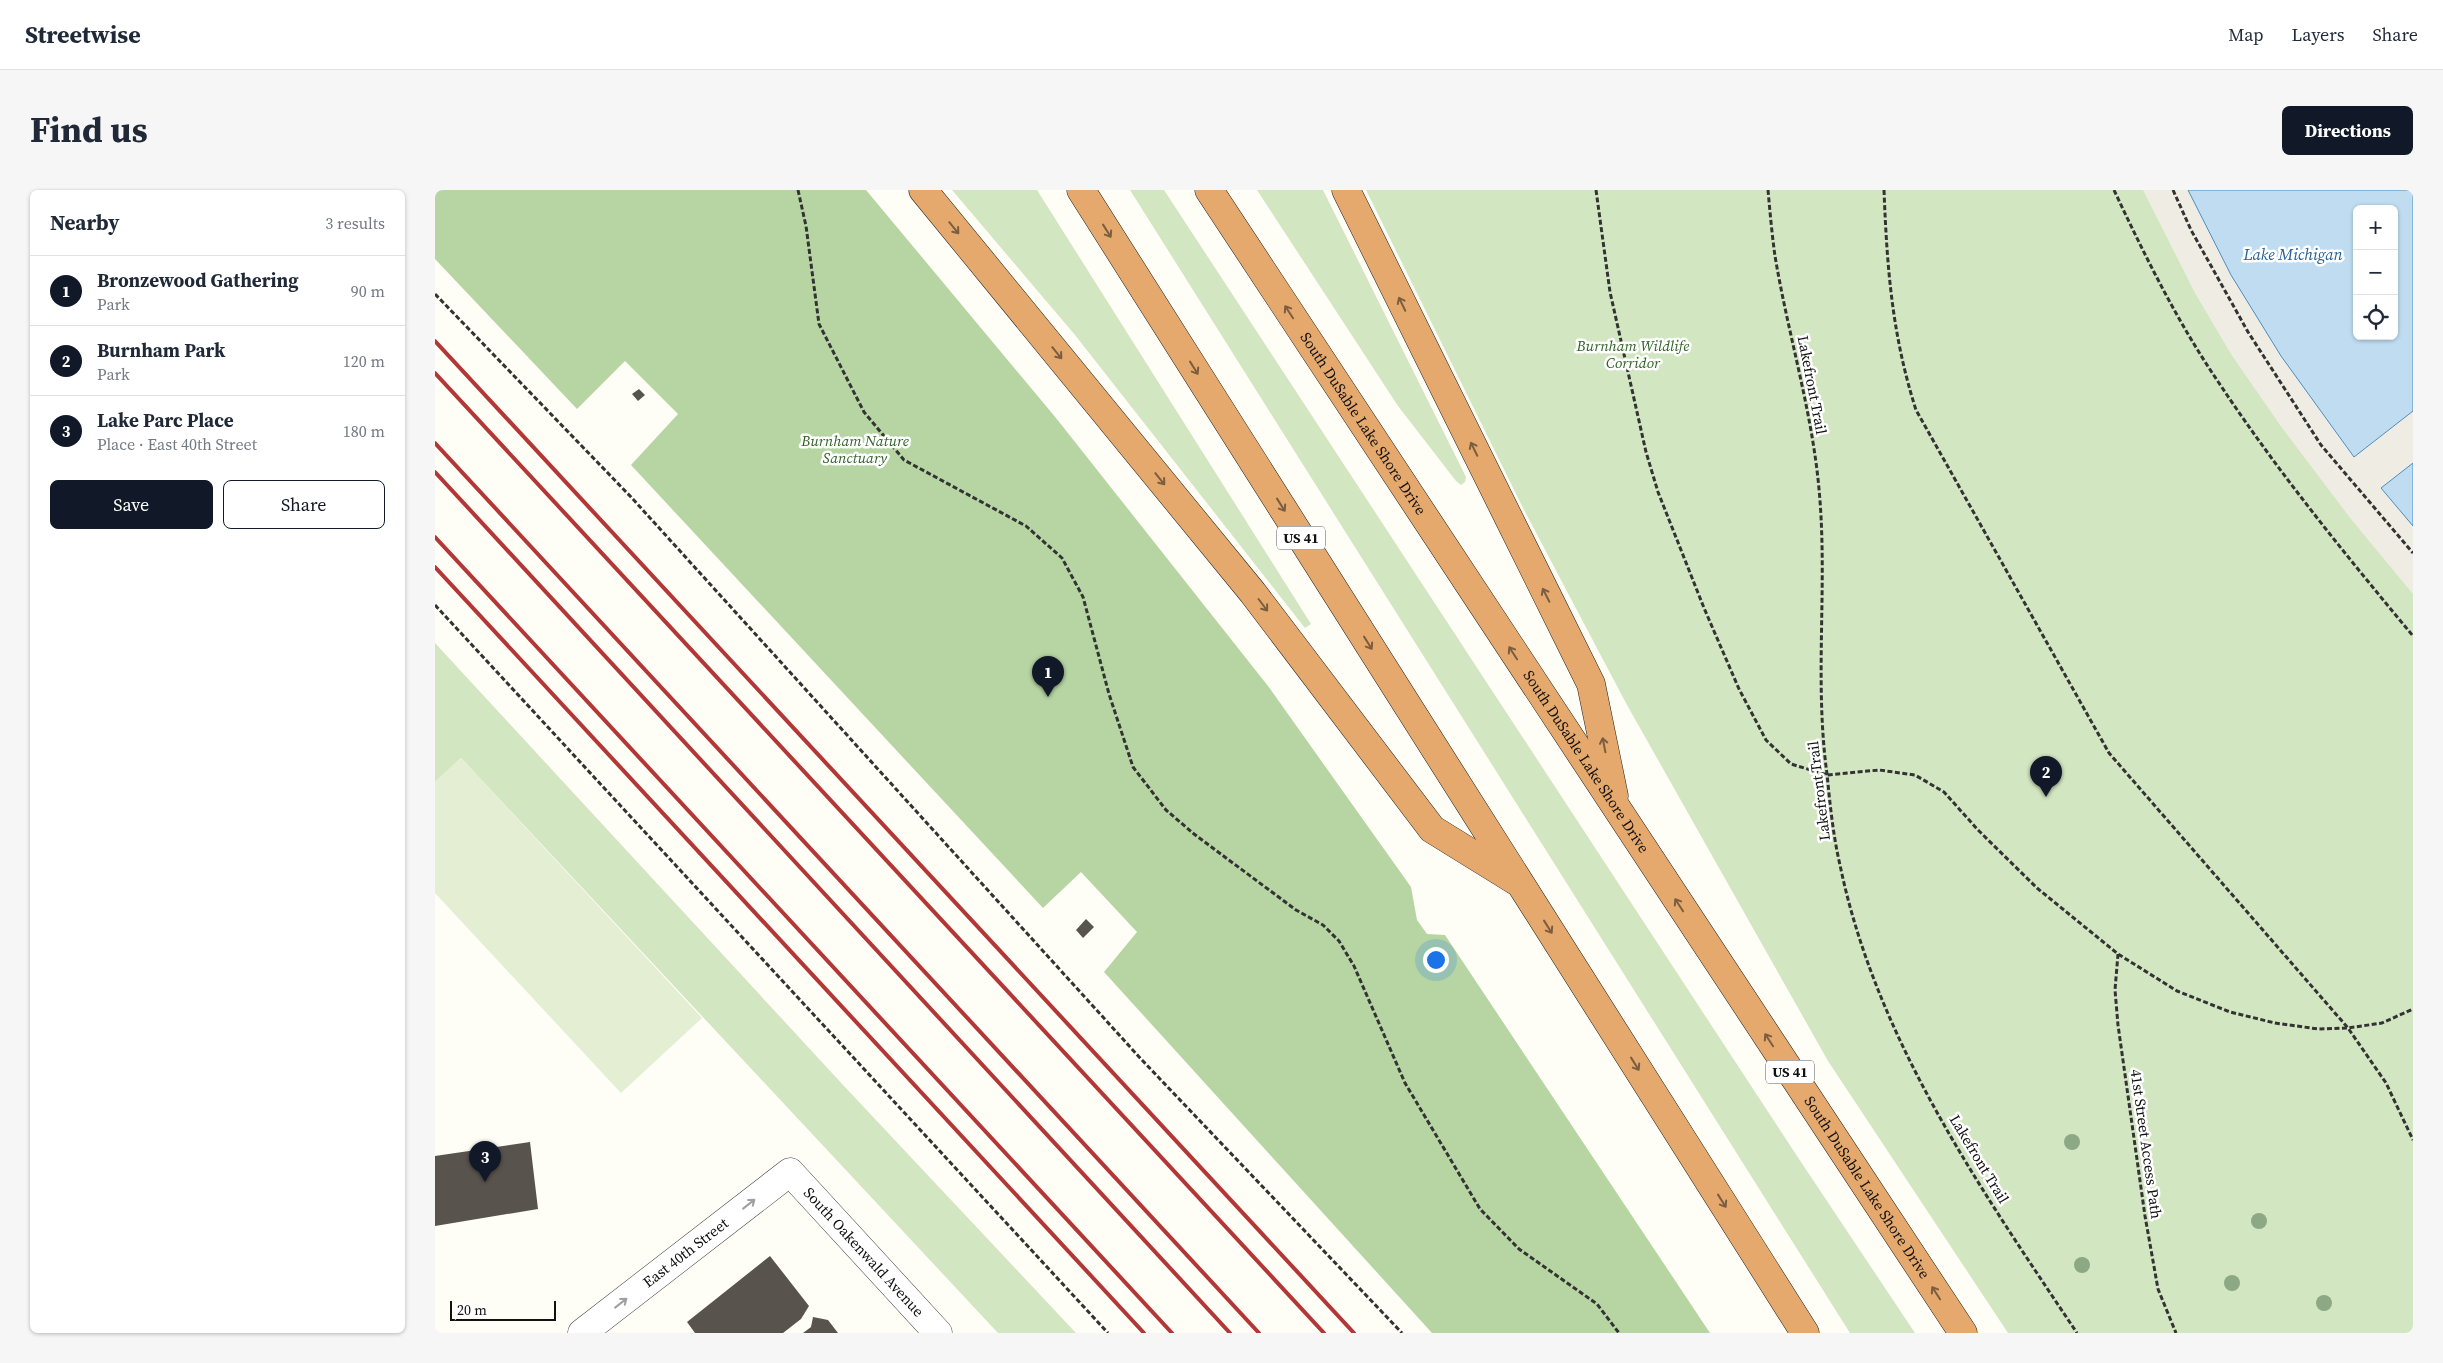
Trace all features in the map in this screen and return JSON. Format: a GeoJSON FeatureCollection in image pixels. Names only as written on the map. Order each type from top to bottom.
{"type":"FeatureCollection","features":[{"type":"Feature","properties":{"kind":"highway"},"geometry":{"type":"LineString","coordinates":[[923,190],[1253,593],[1432,829],[1522,885]]}},
{"type":"Feature","properties":{"kind":"highway","name":"US 41"},"geometry":{"type":"LineString","coordinates":[[1081,190],[1805,1333]]}},
{"type":"Feature","properties":{"kind":"highway","name":"South DuSable Lake Shore Drive"},"geometry":{"type":"LineString","coordinates":[[1209,190],[1963,1333]]}},
{"type":"Feature","properties":{"kind":"highway"},"geometry":{"type":"LineString","coordinates":[[1346,190],[1591,684],[1617,810]]}},
{"type":"Feature","properties":{"kind":"street","name":"East 40th Street"},"geometry":{"type":"LineString","coordinates":[[582,1333],[790,1172]]}},
{"type":"Feature","properties":{"kind":"street","name":"South Oakenwald Avenue"},"geometry":{"type":"LineString","coordinates":[[790,1172],[938,1333]]}},
{"type":"Feature","properties":{"kind":"path"},"geometry":{"type":"LineString","coordinates":[[798,190],[806,226],[819,324],[864,412],[904,460],[1026,526],[1062,558],[1083,597],[1109,694],[1133,767],[1166,810],[1194,834],[1296,910],[1323,925],[1339,941],[1354,966],[1405,1083],[1480,1209],[1519,1249],[1597,1304],[1619,1333]]}},
{"type":"Feature","properties":{"kind":"path"},"geometry":{"type":"LineString","coordinates":[[1596,190],[1611,292],[1646,452],[1658,492],[1700,599],[1739,689],[1765,740],[1791,764],[1827,775],[1879,770],[1915,775],[1944,792],[1977,830],[2037,888],[2118,954],[2177,992],[2230,1012],[2275,1023],[2318,1029],[2348,1028],[2382,1023],[2413,1009]]}},
{"type":"Feature","properties":{"kind":"path","name":"Lakefront Trail"},"geometry":{"type":"LineString","coordinates":[[1768,190],[1775,254],[1819,486],[1823,550],[1820,688],[1827,775],[1839,864],[1859,934],[1884,1003],[1909,1060],[1949,1136],[2077,1333]]}},
{"type":"Feature","properties":{"kind":"path"},"geometry":{"type":"LineString","coordinates":[[1884,190],[1886,247],[1892,316],[1904,371],[1916,410],[2109,753],[2348,1028],[2386,1083],[2413,1140]]}},
{"type":"Feature","properties":{"kind":"path"},"geometry":{"type":"LineString","coordinates":[[2114,190],[2150,264],[2218,382],[2319,522],[2413,636]]}},
{"type":"Feature","properties":{"kind":"path"},"geometry":{"type":"LineString","coordinates":[[2173,190],[2191,230],[2248,332],[2321,445],[2413,553]]}},
{"type":"Feature","properties":{"kind":"path"},"geometry":{"type":"LineString","coordinates":[[435,294],[631,497],[1141,1059],[1403,1333]]}},
{"type":"Feature","properties":{"kind":"path"},"geometry":{"type":"LineString","coordinates":[[435,605],[627,810],[1108,1333]]}},
{"type":"Feature","properties":{"kind":"path","name":"41st Street Access Path"},"geometry":{"type":"LineString","coordinates":[[2118,954],[2115,990],[2118,1025],[2145,1216],[2158,1289],[2176,1333]]}},
{"type":"Feature","properties":{"kind":"green space","name":"Burnham Nature Sanctuary"},"geometry":{"type":"Polygon","coordinates":[[[435,190],[866,190],[1056,418],[1268,686],[1411,887],[1417,920],[1427,934],[1445,935],[1710,1333],[1432,1333],[1104,972],[1137,932],[1081,872],[1043,908],[631,465],[678,414],[625,361],[577,409],[435,259],[435,190]]]}},
{"type":"Feature","properties":{"kind":"green space"},"geometry":{"type":"Polygon","coordinates":[[[952,190],[1037,190],[1311,624],[1305,628],[1075,335],[952,190]]]}},
{"type":"Feature","properties":{"kind":"green space"},"geometry":{"type":"Polygon","coordinates":[[[1130,190],[1164,190],[1915,1333],[1850,1333],[1130,190]]]}},
{"type":"Feature","properties":{"kind":"green space"},"geometry":{"type":"Polygon","coordinates":[[[1257,190],[1323,190],[1466,477],[1465,482],[1461,485],[1398,406],[1257,190]]]}},
{"type":"Feature","properties":{"kind":"green space","name":"Burnham Wildlife Corridor"},"geometry":{"type":"Polygon","coordinates":[[[1366,190],[2188,190],[2231,275],[2354,457],[2413,411],[2413,463],[2381,488],[2413,526],[2413,1333],[2008,1333],[1828,1061],[1627,705],[1523,508],[1366,190]]]}},
{"type":"Feature","properties":{"kind":"green space"},"geometry":{"type":"Polygon","coordinates":[[[435,643],[844,1086],[1076,1333],[998,1333],[461,758],[435,782],[435,643]]]}},
{"type":"Feature","properties":{"kind":"green space"},"geometry":{"type":"Polygon","coordinates":[[[461,758],[702,1018],[621,1093],[435,893],[435,782],[461,758]]]}},
{"type":"Feature","properties":{"kind":"shaded area"},"geometry":{"type":"Polygon","coordinates":[[[2143,190],[2188,190],[2231,275],[2354,457],[2413,411],[2413,463],[2381,488],[2413,526],[2413,594],[2351,519],[2280,425],[2231,354],[2195,293],[2143,190]]]}},
{"type":"Feature","properties":{"kind":"water","name":"Lake Michigan"},"geometry":{"type":"Polygon","coordinates":[[[2188,190],[2413,190],[2413,411],[2354,457],[2281,356],[2231,275],[2188,190]]]}},
{"type":"Feature","properties":{"kind":"water"},"geometry":{"type":"Polygon","coordinates":[[[2413,463],[2413,526],[2381,488],[2413,463]]]}},
{"type":"Feature","properties":{"kind":"building"},"geometry":{"type":"Polygon","coordinates":[[[639,389],[645,395],[638,401],[632,394],[639,389]]]}},
{"type":"Feature","properties":{"kind":"building"},"geometry":{"type":"Polygon","coordinates":[[[1086,919],[1094,927],[1083,938],[1076,930],[1086,919]]]}},
{"type":"Feature","properties":{"kind":"building"},"geometry":{"type":"Polygon","coordinates":[[[530,1142],[538,1209],[435,1226],[435,1156],[530,1142]]]}},
{"type":"Feature","properties":{"kind":"building"},"geometry":{"type":"Polygon","coordinates":[[[770,1256],[809,1306],[801,1319],[783,1333],[695,1333],[687,1322],[770,1256]]]}},
{"type":"Feature","properties":{"kind":"building"},"geometry":{"type":"Polygon","coordinates":[[[813,1317],[828,1320],[838,1333],[803,1333],[811,1327],[813,1317]]]}},
{"type":"Feature","properties":{"kind":"railway"},"geometry":{"type":"LineString","coordinates":[[435,341],[1354,1333]]}},
{"type":"Feature","properties":{"kind":"railway"},"geometry":{"type":"LineString","coordinates":[[435,373],[1324,1333]]}},
{"type":"Feature","properties":{"kind":"railway"},"geometry":{"type":"LineString","coordinates":[[435,443],[1259,1333]]}},
{"type":"Feature","properties":{"kind":"railway"},"geometry":{"type":"LineString","coordinates":[[435,472],[1230,1333]]}},
{"type":"Feature","properties":{"kind":"railway"},"geometry":{"type":"LineString","coordinates":[[435,537],[1172,1333]]}},
{"type":"Feature","properties":{"kind":"railway"},"geometry":{"type":"LineString","coordinates":[[435,567],[1144,1333]]}},
{"type":"Feature","properties":{"kind":"place","name":"Bronzewood Gathering"},"geometry":{"type":"Point","coordinates":[1048,697]}},
{"type":"Feature","properties":{"kind":"place","name":"Burnham Park"},"geometry":{"type":"Point","coordinates":[2046,797]}},
{"type":"Feature","properties":{"kind":"place","name":"Lake Parc Place"},"geometry":{"type":"Point","coordinates":[485,1182]}}]}
